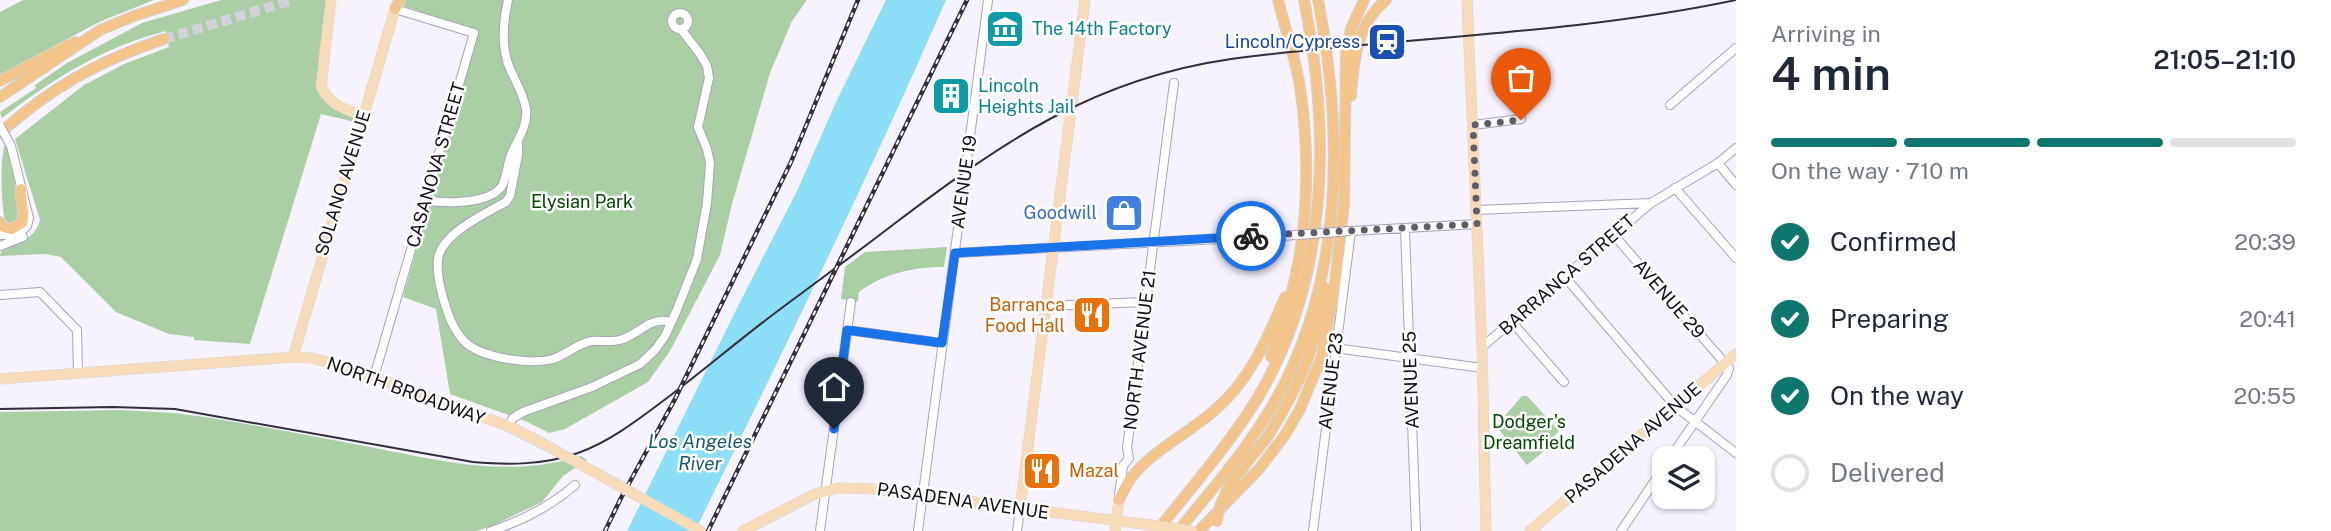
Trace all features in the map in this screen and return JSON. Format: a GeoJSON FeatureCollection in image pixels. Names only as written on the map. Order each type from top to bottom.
{"type":"FeatureCollection","features":[{"type":"Feature","properties":{"kind":"highway"},"geometry":{"type":"LineString","coordinates":[[0,81],[100,30],[183,0]]}},
{"type":"Feature","properties":{"kind":"highway"},"geometry":{"type":"LineString","coordinates":[[1270,0],[1302,117]]}},
{"type":"Feature","properties":{"kind":"highway"},"geometry":{"type":"LineString","coordinates":[[1256,400],[1290,302],[1307,178],[1301,93],[1278,0]]}},
{"type":"Feature","properties":{"kind":"highway"},"geometry":{"type":"LineString","coordinates":[[1153,528],[1224,446],[1256,400],[1273,369],[1297,312],[1310,261],[1317,215],[1319,118],[1314,54],[1304,0]]}},
{"type":"Feature","properties":{"kind":"highway"},"geometry":{"type":"LineString","coordinates":[[1216,527],[1219,508],[1228,489],[1268,436],[1295,389],[1323,306],[1333,185],[1333,105],[1318,0]]}},
{"type":"Feature","properties":{"kind":"highway"},"geometry":{"type":"LineString","coordinates":[[1199,531],[1272,453],[1300,409],[1322,356],[1335,282],[1344,205],[1346,54],[1354,20],[1364,0]]}},
{"type":"Feature","properties":{"kind":"highway"},"geometry":{"type":"LineString","coordinates":[[1346,151],[1355,50],[1371,15],[1387,0]]}},
{"type":"Feature","properties":{"kind":"highway"},"geometry":{"type":"LineString","coordinates":[[3,95],[100,30]]}},
{"type":"Feature","properties":{"kind":"highway"},"geometry":{"type":"LineString","coordinates":[[0,133],[43,97],[92,67],[164,39]]}},
{"type":"Feature","properties":{"kind":"highway"},"geometry":{"type":"LineString","coordinates":[[5,145],[30,116],[92,67]]}},
{"type":"Feature","properties":{"kind":"highway"},"geometry":{"type":"LineString","coordinates":[[0,222],[9,229],[22,223],[24,215],[21,189]]}},
{"type":"Feature","properties":{"kind":"highway"},"geometry":{"type":"LineString","coordinates":[[1119,500],[1136,472],[1217,409],[1251,368],[1268,338],[1285,297],[1300,240]]}},
{"type":"Feature","properties":{"kind":"highway"},"geometry":{"type":"LineString","coordinates":[[1178,531],[1235,462],[1278,397],[1292,370],[1311,319],[1326,256]]}},
{"type":"Feature","properties":{"kind":"main road"},"geometry":{"type":"LineString","coordinates":[[331,0],[321,86],[325,96],[333,103],[363,116]]}},
{"type":"Feature","properties":{"kind":"main road"},"geometry":{"type":"LineString","coordinates":[[1020,509],[1085,0]]}},
{"type":"Feature","properties":{"kind":"main road"},"geometry":{"type":"LineString","coordinates":[[1467,0],[1482,347],[1486,531]]}},
{"type":"Feature","properties":{"kind":"main road","name":"SOLANO AVENUE"},"geometry":{"type":"LineString","coordinates":[[293,357],[396,3]]}},
{"type":"Feature","properties":{"kind":"main road","name":"PASADENA AVENUE"},"geometry":{"type":"LineString","coordinates":[[1530,531],[1736,354]]}},
{"type":"Feature","properties":{"kind":"main road","name":"NORTH BROADWAY"},"geometry":{"type":"LineString","coordinates":[[0,379],[293,357],[321,360],[508,426],[702,531]]}},
{"type":"Feature","properties":{"kind":"main road","name":"PASADENA AVENUE"},"geometry":{"type":"LineString","coordinates":[[743,531],[825,491],[859,488],[1020,509],[1116,526],[1192,531]]}},
{"type":"Feature","properties":{"kind":"main road","name":"NORTH AVENUE 21"},"geometry":{"type":"LineString","coordinates":[[1116,526],[1119,500]]}},
{"type":"Feature","properties":{"kind":"street"},"geometry":{"type":"LineString","coordinates":[[425,200],[445,203],[494,194],[504,181],[510,156],[526,122],[527,112],[505,53],[504,26],[508,0]]}},
{"type":"Feature","properties":{"kind":"street","name":"AVENUE 19"},"geometry":{"type":"LineString","coordinates":[[918,531],[988,0]]}},
{"type":"Feature","properties":{"kind":"street","name":"CASANOVA STREET"},"geometry":{"type":"LineString","coordinates":[[374,377],[474,33],[396,3]]}},
{"type":"Feature","properties":{"kind":"street"},"geometry":{"type":"LineString","coordinates":[[508,426],[513,418],[523,412],[592,387],[640,364],[655,350],[671,322],[697,259],[709,179],[707,149],[698,127],[709,78],[707,66],[681,29]]}},
{"type":"Feature","properties":{"kind":"street"},"geometry":{"type":"LineString","coordinates":[[1671,105],[1736,48]]}},
{"type":"Feature","properties":{"kind":"street","name":"NORTH AVENUE 21"},"geometry":{"type":"LineString","coordinates":[[1119,500],[1123,466],[1129,458],[1127,448],[1174,83]]}},
{"type":"Feature","properties":{"kind":"street"},"geometry":{"type":"LineString","coordinates":[[1473,125],[1521,120]]}},
{"type":"Feature","properties":{"kind":"street"},"geometry":{"type":"LineString","coordinates":[[0,126],[5,145],[21,174],[33,209],[33,224],[23,237],[0,246]]}},
{"type":"Feature","properties":{"kind":"street"},"geometry":{"type":"LineString","coordinates":[[518,142],[510,196],[506,202],[452,236],[440,251],[438,258],[442,290],[451,320],[460,337],[477,351],[490,355],[539,361],[554,359],[587,342],[616,342],[625,339],[657,320],[671,322]]}},
{"type":"Feature","properties":{"kind":"street","name":"BARRANCA STREET"},"geometry":{"type":"LineString","coordinates":[[1482,347],[1651,203],[1718,163],[1736,148]]}},
{"type":"Feature","properties":{"kind":"street"},"geometry":{"type":"LineString","coordinates":[[1718,163],[1736,185]]}},
{"type":"Feature","properties":{"kind":"street"},"geometry":{"type":"LineString","coordinates":[[0,235],[16,235],[28,224],[29,212],[18,171]]}},
{"type":"Feature","properties":{"kind":"street"},"geometry":{"type":"LineString","coordinates":[[1675,188],[1736,258]]}},
{"type":"Feature","properties":{"kind":"street"},"geometry":{"type":"LineString","coordinates":[[1476,210],[1651,203]]}},
{"type":"Feature","properties":{"kind":"street"},"geometry":{"type":"LineString","coordinates":[[955,253],[1154,241],[1300,240],[1351,232],[1477,224]]}},
{"type":"Feature","properties":{"kind":"street","name":"AVENUE 25"},"geometry":{"type":"LineString","coordinates":[[1405,229],[1416,531]]}},
{"type":"Feature","properties":{"kind":"street","name":"AVENUE 23"},"geometry":{"type":"LineString","coordinates":[[1313,531],[1351,232]]}},
{"type":"Feature","properties":{"kind":"street","name":"AVENUE 29"},"geometry":{"type":"LineString","coordinates":[[1613,234],[1725,363]]}},
{"type":"Feature","properties":{"kind":"street"},"geometry":{"type":"LineString","coordinates":[[1565,277],[1675,406],[1736,453]]}},
{"type":"Feature","properties":{"kind":"street"},"geometry":{"type":"LineString","coordinates":[[0,295],[40,292],[77,330],[78,373]]}},
{"type":"Feature","properties":{"kind":"street"},"geometry":{"type":"LineString","coordinates":[[820,531],[851,302]]}},
{"type":"Feature","properties":{"kind":"street"},"geometry":{"type":"LineString","coordinates":[[1046,306],[1145,302]]}},
{"type":"Feature","properties":{"kind":"street"},"geometry":{"type":"LineString","coordinates":[[1512,322],[1564,382]]}},
{"type":"Feature","properties":{"kind":"street"},"geometry":{"type":"LineString","coordinates":[[847,330],[942,343]]}},
{"type":"Feature","properties":{"kind":"street"},"geometry":{"type":"LineString","coordinates":[[1335,348],[1482,368]]}},
{"type":"Feature","properties":{"kind":"street"},"geometry":{"type":"LineString","coordinates":[[1678,446],[1727,375],[1728,368],[1725,363]]}},
{"type":"Feature","properties":{"kind":"street"},"geometry":{"type":"LineString","coordinates":[[491,531],[526,517],[558,499],[575,485]]}},
{"type":"Feature","properties":{"kind":"street"},"geometry":{"type":"LineString","coordinates":[[1621,531],[1652,485]]}},
{"type":"Feature","properties":{"kind":"street"},"geometry":{"type":"LineString","coordinates":[[1017,531],[1020,509]]}},
{"type":"Feature","properties":{"kind":"green space"},"geometry":{"type":"Polygon","coordinates":[[[23,0],[154,0],[99,22],[0,75],[0,12],[23,0]]]}},
{"type":"Feature","properties":{"kind":"green space"},"geometry":{"type":"Polygon","coordinates":[[[221,0],[326,0],[317,83],[355,116],[355,122],[321,114],[250,344],[194,340],[194,337],[169,334],[116,312],[61,257],[45,254],[0,256],[1,252],[29,237],[40,220],[15,139],[84,85],[124,64],[169,47],[166,31],[100,55],[40,90],[2,118],[0,112],[67,63],[142,23],[221,0]]]}},
{"type":"Feature","properties":{"kind":"green space","name":"Elysian Park"},"geometry":{"type":"Polygon","coordinates":[[[405,0],[807,0],[792,21],[770,73],[720,255],[670,351],[648,382],[565,429],[549,433],[525,421],[450,394],[436,309],[403,297],[478,32],[404,6],[405,0]]]}},
{"type":"Feature","properties":{"kind":"green space"},"geometry":{"type":"Polygon","coordinates":[[[5,144],[10,154],[21,219],[9,225],[5,221],[2,193],[5,144]]]}},
{"type":"Feature","properties":{"kind":"green space"},"geometry":{"type":"Polygon","coordinates":[[[947,247],[944,267],[900,272],[859,292],[858,302],[841,299],[845,267],[865,252],[947,247]]]}},
{"type":"Feature","properties":{"kind":"green space","name":"Dodger's Dreamfield"},"geometry":{"type":"Polygon","coordinates":[[[1522,396],[1527,396],[1559,431],[1552,438],[1555,442],[1527,465],[1496,426],[1522,396]]]}},
{"type":"Feature","properties":{"kind":"green space"},"geometry":{"type":"Polygon","coordinates":[[[120,410],[212,418],[478,466],[529,466],[581,456],[587,460],[563,476],[542,502],[476,531],[0,531],[0,412],[120,410]]]}},
{"type":"Feature","properties":{"kind":"water","name":"Los Angeles River"},"geometry":{"type":"Polygon","coordinates":[[[886,0],[946,0],[760,399],[695,531],[627,531],[797,191],[836,102],[886,0]]]}},
{"type":"Feature","properties":{"kind":"tunnel"},"geometry":{"type":"LineString","coordinates":[[164,39],[293,0]]}},
{"type":"Feature","properties":{"kind":"tram line"},"geometry":{"type":"LineString","coordinates":[[0,409],[175,409],[473,462],[526,463],[565,457],[602,442],[635,421],[973,166],[1051,118],[1092,98],[1181,68],[1231,59],[1611,21],[1736,0]]}},
{"type":"Feature","properties":{"kind":"railway"},"geometry":{"type":"LineString","coordinates":[[605,531],[675,399],[791,162],[858,0]]}},
{"type":"Feature","properties":{"kind":"railway"},"geometry":{"type":"LineString","coordinates":[[708,531],[967,0]]}},
{"type":"Feature","properties":{"kind":"way so far"},"geometry":{"type":"LineString","coordinates":[[1251,236],[1477,224],[1473,125],[1521,120]]}},
{"type":"Feature","properties":{"kind":"place","name":"The 14th Factory"},"geometry":{"type":"Point","coordinates":[1005,29]}},
{"type":"Feature","properties":{"kind":"place","name":"Lincoln/Cypress"},"geometry":{"type":"Point","coordinates":[1387,42]}},
{"type":"Feature","properties":{"kind":"place","name":"Lincoln Heights Jail"},"geometry":{"type":"Point","coordinates":[951,96]}},
{"type":"Feature","properties":{"kind":"place","name":"Goodwill"},"geometry":{"type":"Point","coordinates":[1124,213]}},
{"type":"Feature","properties":{"kind":"place","name":"Barranca Food Hall"},"geometry":{"type":"Point","coordinates":[1092,315]}},
{"type":"Feature","properties":{"kind":"place","name":"Mazal"},"geometry":{"type":"Point","coordinates":[1042,471]}},
{"type":"Feature","properties":{"kind":"route"},"geometry":{"type":"LineString","coordinates":[[834,429],[847,330],[942,343],[955,253],[1251,236]]}}]}
